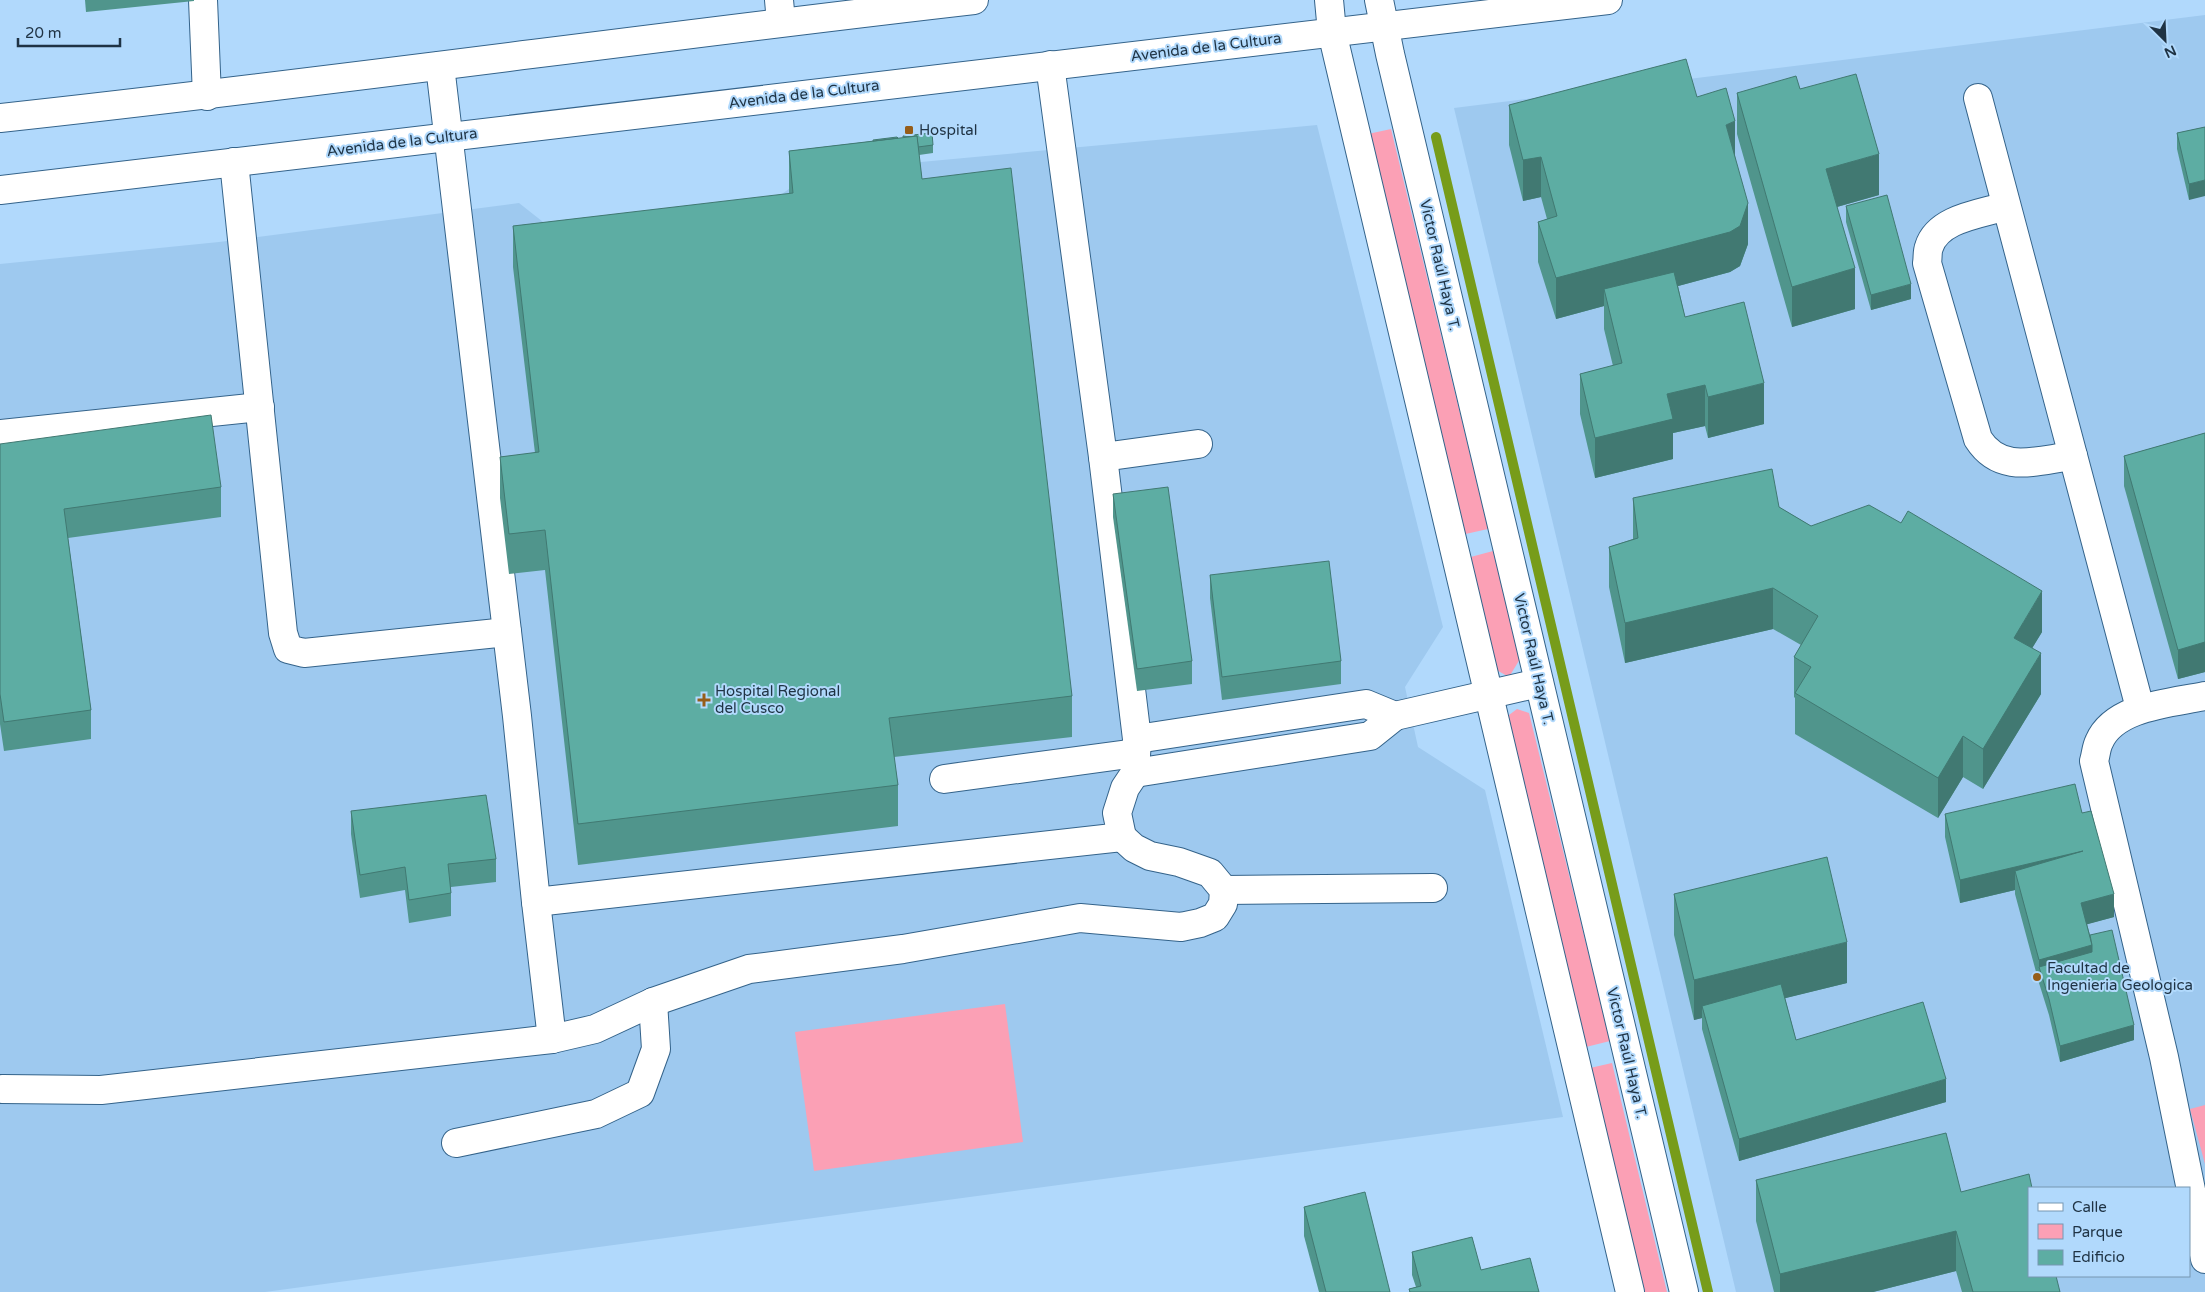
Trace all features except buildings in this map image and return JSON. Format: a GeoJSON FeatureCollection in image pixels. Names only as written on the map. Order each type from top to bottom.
{"type":"FeatureCollection","features":[{"type":"Feature","properties":{"kind":"main road"},"geometry":{"type":"LineString","coordinates":[[203,0],[207,96]]}},
{"type":"Feature","properties":{"kind":"main road"},"geometry":{"type":"LineString","coordinates":[[0,118],[207,96],[440,66],[780,11],[974,0]]}},
{"type":"Feature","properties":{"kind":"main road"},"geometry":{"type":"LineString","coordinates":[[1329,0],[1332,32],[1630,1292]]}},
{"type":"Feature","properties":{"kind":"main road","name":"Avenida de la Cultura"},"geometry":{"type":"LineString","coordinates":[[0,190],[1332,32],[1382,13],[1608,0]]}},
{"type":"Feature","properties":{"kind":"main road","name":"Victor Raúl Haya T."},"geometry":{"type":"LineString","coordinates":[[1382,13],[1684,1292]]}},
{"type":"Feature","properties":{"kind":"main road"},"geometry":{"type":"LineString","coordinates":[[2,1090],[100,1090],[552,1039],[595,1030],[653,1002],[749,969],[903,949],[1080,918],[1180,927],[1200,923],[1215,917],[1223,904],[1224,890],[1210,873],[1179,862],[1150,856],[1134,848],[1122,837],[1117,813],[1136,755],[1103,457],[1050,65]]}},
{"type":"Feature","properties":{"kind":"main road"},"geometry":{"type":"LineString","coordinates":[[440,66],[507,632],[552,1039]]}},
{"type":"Feature","properties":{"kind":"main road"},"geometry":{"type":"LineString","coordinates":[[1978,98],[2140,708]]}},
{"type":"Feature","properties":{"kind":"main road"},"geometry":{"type":"LineString","coordinates":[[234,162],[283,633],[288,650],[304,653],[507,632]]}},
{"type":"Feature","properties":{"kind":"main road"},"geometry":{"type":"LineString","coordinates":[[2006,206],[1950,224],[1936,233],[1928,247],[1927,263],[1978,439],[1986,451],[1997,459],[2011,463],[2073,456]]}},
{"type":"Feature","properties":{"kind":"main road"},"geometry":{"type":"LineString","coordinates":[[0,434],[260,407]]}},
{"type":"Feature","properties":{"kind":"main road"},"geometry":{"type":"LineString","coordinates":[[1103,457],[1198,444]]}},
{"type":"Feature","properties":{"kind":"main road"},"geometry":{"type":"LineString","coordinates":[[944,779],[1136,755],[1366,704],[1395,716],[1539,683]]}},
{"type":"Feature","properties":{"kind":"main road"},"geometry":{"type":"LineString","coordinates":[[2205,696],[2140,708],[2111,725],[2099,741],[2094,761],[2164,1057],[2205,1259]]}},
{"type":"Feature","properties":{"kind":"main road"},"geometry":{"type":"LineString","coordinates":[[536,902],[1122,837]]}},
{"type":"Feature","properties":{"kind":"main road"},"geometry":{"type":"LineString","coordinates":[[1224,890],[1433,888]]}},
{"type":"Feature","properties":{"kind":"main road"},"geometry":{"type":"LineString","coordinates":[[456,1143],[596,1114],[640,1093],[656,1049],[653,1002]]}},
{"type":"Feature","properties":{"kind":"shaded area"},"geometry":{"type":"Polygon","coordinates":[[[2205,15],[2205,1292],[1736,1292],[1454,108],[2205,15]]]}},
{"type":"Feature","properties":{"kind":"shaded area","name":"Hospital Regional del Cusco"},"geometry":{"type":"Polygon","coordinates":[[[1317,125],[1443,627],[1405,687],[1418,747],[1485,790],[1563,1117],[265,1292],[0,1292],[0,264],[219,242],[519,203],[571,244],[748,218],[813,172],[1317,125]]]}},
{"type":"Feature","properties":{"kind":"green space"},"geometry":{"type":"Polygon","coordinates":[[[1391,129],[1488,529],[1461,535],[1368,134],[1391,129]]]}},
{"type":"Feature","properties":{"kind":"green space"},"geometry":{"type":"Polygon","coordinates":[[[1493,551],[1520,659],[1509,677],[1491,667],[1467,558],[1493,551]]]}},
{"type":"Feature","properties":{"kind":"green space"},"geometry":{"type":"Polygon","coordinates":[[[1517,709],[1529,713],[1610,1041],[1586,1047],[1505,718],[1517,709]]]}},
{"type":"Feature","properties":{"kind":"green space"},"geometry":{"type":"Polygon","coordinates":[[[1005,1004],[1023,1142],[814,1171],[795,1032],[1005,1004]]]}},
{"type":"Feature","properties":{"kind":"green space"},"geometry":{"type":"Polygon","coordinates":[[[1612,1063],[1667,1292],[1645,1292],[1590,1068],[1612,1063]]]}},
{"type":"Feature","properties":{"kind":"green space"},"geometry":{"type":"Polygon","coordinates":[[[2205,1105],[2205,1164],[2190,1109],[2205,1105]]]}},
{"type":"Feature","properties":{"kind":"waterway"},"geometry":{"type":"LineString","coordinates":[[1436,137],[1708,1292]]}},
{"type":"Feature","properties":{"kind":"place","name":"Hospital"},"geometry":{"type":"Point","coordinates":[909,130]}},
{"type":"Feature","properties":{"kind":"place","name":"Hospital Regional del Cusco"},"geometry":{"type":"Point","coordinates":[704,700]}},
{"type":"Feature","properties":{"kind":"place","name":"Facultad de Ingenieria Geologica"},"geometry":{"type":"Point","coordinates":[2037,977]}}]}
